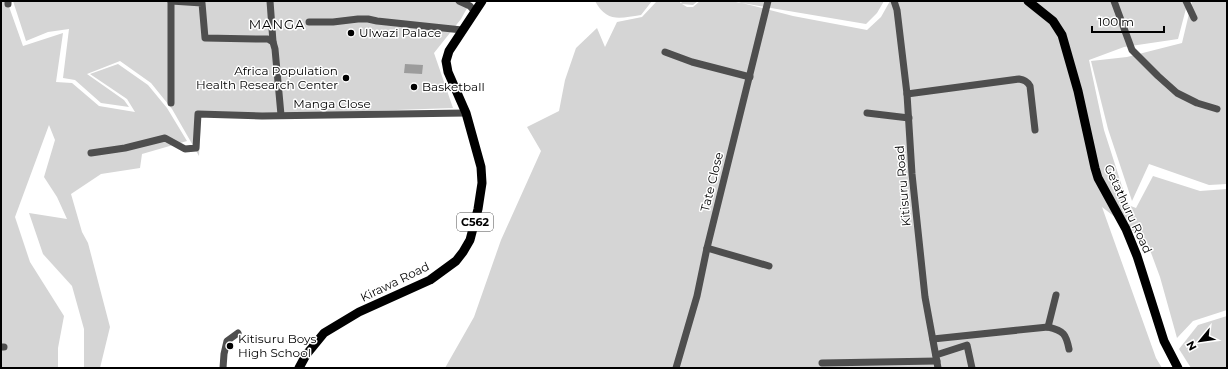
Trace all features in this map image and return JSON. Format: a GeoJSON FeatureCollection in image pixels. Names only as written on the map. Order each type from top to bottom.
{"type":"FeatureCollection","features":[{"type":"Feature","properties":{"kind":"main road","name":"Kirawa Road"},"geometry":{"type":"LineString","coordinates":[[299,368],[306,355],[324,333],[359,312],[430,280],[456,261],[470,240],[478,209],[482,183],[479,156],[466,113],[446,66],[449,52],[482,1]]}},
{"type":"Feature","properties":{"kind":"main road","name":"Getathuru Road"},"geometry":{"type":"LineString","coordinates":[[1028,1],[1053,21],[1062,35],[1078,91],[1098,178],[1126,229],[1137,256],[1164,341],[1178,368]]}},
{"type":"Feature","properties":{"kind":"street"},"geometry":{"type":"LineString","coordinates":[[171,103],[171,1],[202,4],[205,38],[268,39],[273,42]]}},
{"type":"Feature","properties":{"kind":"street"},"geometry":{"type":"LineString","coordinates":[[270,1],[281,115]]}},
{"type":"Feature","properties":{"kind":"street"},"geometry":{"type":"LineString","coordinates":[[459,1],[470,6],[475,12]]}},
{"type":"Feature","properties":{"kind":"street","name":"Tate Close"},"geometry":{"type":"LineString","coordinates":[[676,368],[696,296],[768,1]]}},
{"type":"Feature","properties":{"kind":"street","name":"Kitisuru Road"},"geometry":{"type":"LineString","coordinates":[[894,1],[897,10],[907,94],[913,181],[923,279],[937,361]]}},
{"type":"Feature","properties":{"kind":"street"},"geometry":{"type":"LineString","coordinates":[[1114,1],[1132,50],[1177,93],[1197,103],[1218,109]]}},
{"type":"Feature","properties":{"kind":"street"},"geometry":{"type":"LineString","coordinates":[[1186,1],[1194,18]]}},
{"type":"Feature","properties":{"kind":"street"},"geometry":{"type":"LineString","coordinates":[[309,22],[333,22],[368,19],[462,30]]}},
{"type":"Feature","properties":{"kind":"street"},"geometry":{"type":"LineString","coordinates":[[665,52],[692,62],[750,76]]}},
{"type":"Feature","properties":{"kind":"street"},"geometry":{"type":"LineString","coordinates":[[907,94],[1019,79],[1024,80],[1028,82],[1030,86],[1035,130]]}},
{"type":"Feature","properties":{"kind":"street","name":"Manga Close"},"geometry":{"type":"LineString","coordinates":[[90,153],[125,148],[165,138],[185,149],[196,148],[198,114],[281,115],[466,113]]}},
{"type":"Feature","properties":{"kind":"street"},"geometry":{"type":"LineString","coordinates":[[867,113],[909,118]]}},
{"type":"Feature","properties":{"kind":"street"},"geometry":{"type":"LineString","coordinates":[[707,248],[769,266]]}},
{"type":"Feature","properties":{"kind":"street"},"geometry":{"type":"LineString","coordinates":[[1048,327],[1056,294]]}},
{"type":"Feature","properties":{"kind":"street"},"geometry":{"type":"LineString","coordinates":[[933,339],[1048,327],[1060,330],[1067,336],[1069,349]]}},
{"type":"Feature","properties":{"kind":"street"},"geometry":{"type":"LineString","coordinates":[[223,368],[227,342],[238,333]]}},
{"type":"Feature","properties":{"kind":"street"},"geometry":{"type":"LineString","coordinates":[[822,362],[937,361],[967,345],[972,368]]}},
{"type":"Feature","properties":{"kind":"shaded area"},"geometry":{"type":"Polygon","coordinates":[[[1,1],[7,1],[23,46],[63,33],[56,82],[72,83],[99,106],[135,112],[127,99],[90,74],[118,64],[148,85],[167,108],[187,141],[142,154],[140,168],[101,174],[71,194],[82,232],[88,243],[110,327],[100,368],[84,368],[84,329],[72,286],[43,254],[29,213],[67,219],[57,197],[44,177],[55,140],[49,125],[15,217],[30,262],[64,316],[58,348],[58,368],[1,368],[1,1]]]}},
{"type":"Feature","properties":{"kind":"shaded area"},"geometry":{"type":"Polygon","coordinates":[[[13,1],[471,1],[461,19],[434,53],[453,108],[201,117],[199,156],[172,109],[151,83],[120,61],[87,74],[124,100],[129,107],[101,103],[75,80],[63,78],[69,29],[48,32],[26,41],[13,1]]]}},
{"type":"Feature","properties":{"kind":"shaded area"},"geometry":{"type":"Polygon","coordinates":[[[595,1],[652,1],[641,15],[620,18],[609,16],[604,13],[595,1]]]}},
{"type":"Feature","properties":{"kind":"shaded area"},"geometry":{"type":"Polygon","coordinates":[[[681,1],[681,3],[683,1],[698,1],[693,5],[682,4],[687,7],[693,7],[700,1],[731,1],[741,3],[735,1],[884,1],[877,13],[866,24],[742,3],[793,16],[867,30],[881,17],[890,1],[1188,1],[1178,39],[1124,47],[1089,60],[1104,130],[1128,205],[1136,208],[1153,176],[1200,191],[1227,189],[1227,310],[1193,321],[1177,338],[1160,277],[1147,242],[1102,207],[1156,358],[1162,368],[445,368],[474,317],[501,240],[541,151],[527,127],[559,111],[565,80],[576,48],[597,28],[605,47],[617,22],[642,17],[656,2],[681,1]]]}},
{"type":"Feature","properties":{"kind":"shaded area"},"geometry":{"type":"Polygon","coordinates":[[[1192,1],[1227,1],[1227,184],[1209,185],[1149,164],[1132,201],[1108,129],[1091,61],[1127,57],[1182,43],[1192,1]]]}},
{"type":"Feature","properties":{"kind":"shaded area"},"geometry":{"type":"Polygon","coordinates":[[[405,64],[423,65],[422,74],[404,73],[405,64]]]}},
{"type":"Feature","properties":{"kind":"shaded area"},"geometry":{"type":"Polygon","coordinates":[[[1227,316],[1227,368],[1191,368],[1179,349],[1198,325],[1227,316]]]}},
{"type":"Feature","properties":{"kind":"place","name":"Ulwazi Palace"},"geometry":{"type":"Point","coordinates":[351,33]}},
{"type":"Feature","properties":{"kind":"place","name":"Africa Population Health Research Center"},"geometry":{"type":"Point","coordinates":[346,78]}},
{"type":"Feature","properties":{"kind":"place","name":"Basketball"},"geometry":{"type":"Point","coordinates":[414,87]}},
{"type":"Feature","properties":{"kind":"place","name":"Kitisuru Boys High School"},"geometry":{"type":"Point","coordinates":[230,346]}},
{"type":"Feature","properties":{"kind":"district","name":"MANGA"},"geometry":{"type":"Point","coordinates":[277,24]}}]}
